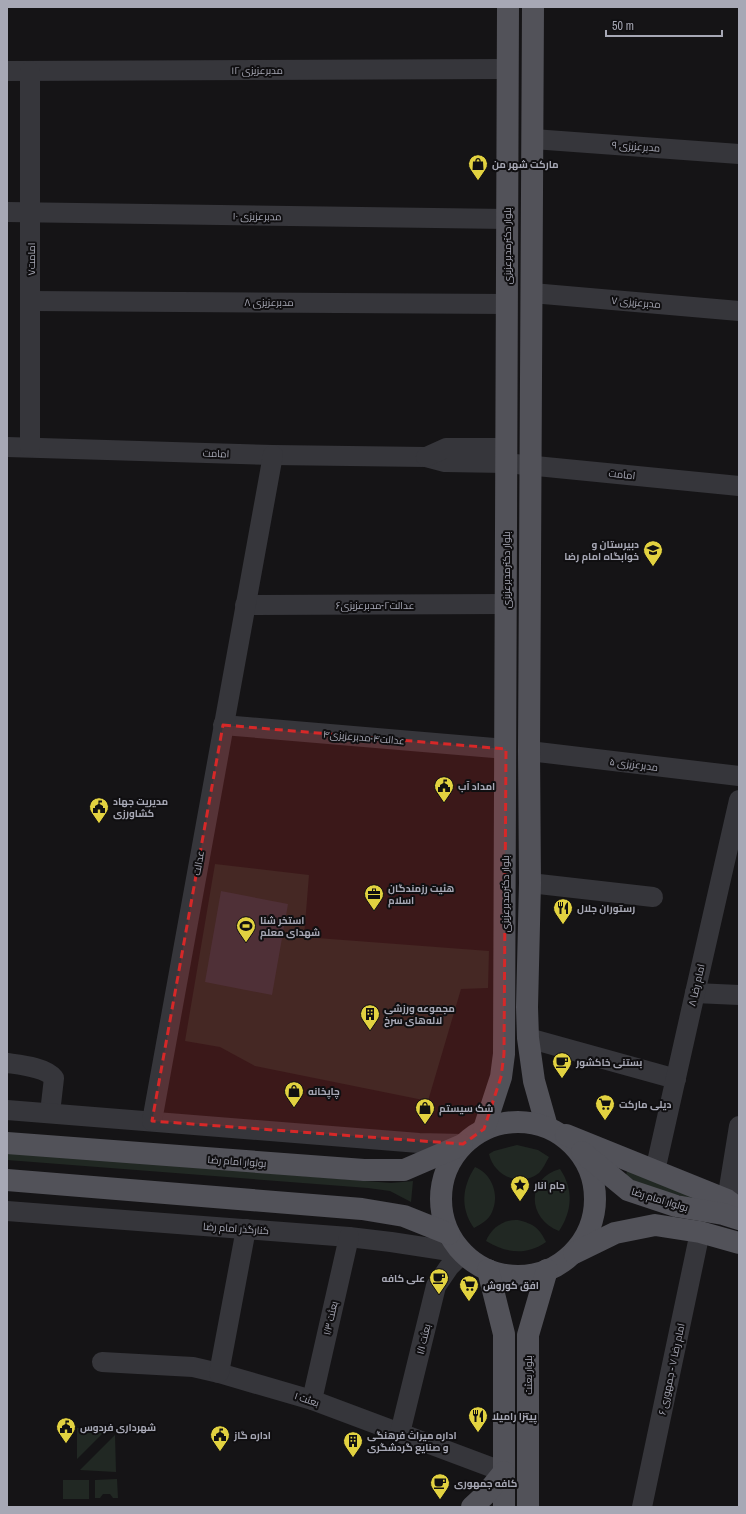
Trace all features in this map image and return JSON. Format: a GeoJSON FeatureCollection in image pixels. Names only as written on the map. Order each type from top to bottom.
{"type":"FeatureCollection","features":[{"type":"Feature","properties":{"kind":"main road","name":"بلوار دکترمدبرعزیزی"},"geometry":{"type":"LineString","coordinates":[[484,1129],[501,1077],[504,1054],[508,7]]}},
{"type":"Feature","properties":{"kind":"main road"},"geometry":{"type":"LineString","coordinates":[[534,7],[528,1038],[534,1081],[551,1129]]}},
{"type":"Feature","properties":{"kind":"main road"},"geometry":{"type":"LineString","coordinates":[[508,69],[533,70]]}},
{"type":"Feature","properties":{"kind":"main road"},"geometry":{"type":"LineString","coordinates":[[573,1144],[587,1164],[594,1187],[594,1211],[587,1234],[572,1253],[561,1263],[548,1270],[528,1275],[508,1275],[488,1270],[475,1263],[463,1253],[449,1234],[441,1211],[441,1187],[448,1164],[463,1144],[484,1129],[504,1122],[526,1122],[551,1129],[733,1204]]}},
{"type":"Feature","properties":{"kind":"main road","name":"بولوار امام رضا"},"geometry":{"type":"LineString","coordinates":[[551,1129],[573,1144],[628,1190],[676,1206],[723,1214],[739,1219]]}},
{"type":"Feature","properties":{"kind":"main road","name":"بولوار امام رضا"},"geometry":{"type":"LineString","coordinates":[[7,1143],[364,1170],[404,1170],[463,1144]]}},
{"type":"Feature","properties":{"kind":"main road"},"geometry":{"type":"LineString","coordinates":[[7,1180],[362,1209],[404,1216],[449,1234]]}},
{"type":"Feature","properties":{"kind":"main road"},"geometry":{"type":"LineString","coordinates":[[572,1253],[615,1233],[655,1225],[700,1232],[739,1243]]}},
{"type":"Feature","properties":{"kind":"main road"},"geometry":{"type":"LineString","coordinates":[[488,1270],[504,1334],[504,1507]]}},
{"type":"Feature","properties":{"kind":"main road","name":"بلوار بعثت"},"geometry":{"type":"LineString","coordinates":[[528,1507],[528,1335],[548,1270]]}},
{"type":"Feature","properties":{"kind":"main road"},"geometry":{"type":"LineString","coordinates":[[472,1507],[486,1494],[504,1472]]}},
{"type":"Feature","properties":{"kind":"street","name":"مدبرعزیزی ۱۲"},"geometry":{"type":"LineString","coordinates":[[7,71],[508,69]]}},
{"type":"Feature","properties":{"kind":"street","name":"امامت۷"},"geometry":{"type":"LineString","coordinates":[[30,71],[30,447]]}},
{"type":"Feature","properties":{"kind":"street","name":"مدبرعزیزی ۹"},"geometry":{"type":"LineString","coordinates":[[533,139],[739,154]]}},
{"type":"Feature","properties":{"kind":"street","name":"مدبرعزیزی ۱۰"},"geometry":{"type":"LineString","coordinates":[[7,212],[507,219]]}},
{"type":"Feature","properties":{"kind":"street","name":"مدبرعزیزی ۷"},"geometry":{"type":"LineString","coordinates":[[532,293],[739,311]]}},
{"type":"Feature","properties":{"kind":"street","name":"مدبرعزیزی ۸"},"geometry":{"type":"LineString","coordinates":[[31,300],[507,304]]}},
{"type":"Feature","properties":{"kind":"street","name":"امامت"},"geometry":{"type":"LineString","coordinates":[[7,447],[273,455],[426,457],[446,448],[506,456],[531,465],[739,486]]}},
{"type":"Feature","properties":{"kind":"street","name":"عدالت"},"geometry":{"type":"LineString","coordinates":[[152,1121],[273,455]]}},
{"type":"Feature","properties":{"kind":"street","name":"عدالت۲-مدبرعزیزی۶"},"geometry":{"type":"LineString","coordinates":[[245,605],[506,604]]}},
{"type":"Feature","properties":{"kind":"street","name":"عدالت۴-مدبرعزیزی۴"},"geometry":{"type":"LineString","coordinates":[[223,725],[506,749]]}},
{"type":"Feature","properties":{"kind":"street","name":"مدبرعزیزی ۵"},"geometry":{"type":"LineString","coordinates":[[529,751],[739,776]]}},
{"type":"Feature","properties":{"kind":"street","name":"امام رضا ۸"},"geometry":{"type":"LineString","coordinates":[[656,1171],[694,993],[739,800]]}},
{"type":"Feature","properties":{"kind":"street"},"geometry":{"type":"LineString","coordinates":[[530,883],[653,897]]}},
{"type":"Feature","properties":{"kind":"street"},"geometry":{"type":"LineString","coordinates":[[694,993],[739,995]]}},
{"type":"Feature","properties":{"kind":"street"},"geometry":{"type":"LineString","coordinates":[[528,1038],[676,1079]]}},
{"type":"Feature","properties":{"kind":"street"},"geometry":{"type":"LineString","coordinates":[[7,1063],[44,1070],[50,1073],[54,1078],[50,1114]]}},
{"type":"Feature","properties":{"kind":"street"},"geometry":{"type":"LineString","coordinates":[[7,1110],[419,1143],[463,1144]]}},
{"type":"Feature","properties":{"kind":"street"},"geometry":{"type":"LineString","coordinates":[[733,1204],[739,1128]]}},
{"type":"Feature","properties":{"kind":"street","name":"کنارگذر امام رضا"},"geometry":{"type":"LineString","coordinates":[[7,1210],[349,1237],[463,1253]]}},
{"type":"Feature","properties":{"kind":"street"},"geometry":{"type":"LineString","coordinates":[[218,1372],[246,1229]]}},
{"type":"Feature","properties":{"kind":"street","name":"امام رضا ۷ - جمهوری ۶"},"geometry":{"type":"LineString","coordinates":[[642,1507],[700,1232]]}},
{"type":"Feature","properties":{"kind":"street","name":"بعثت ۱/۳"},"geometry":{"type":"LineString","coordinates":[[312,1400],[349,1237]]}},
{"type":"Feature","properties":{"kind":"street","name":"بعثت ۱/۱"},"geometry":{"type":"LineString","coordinates":[[400,1433],[436,1286],[449,1267],[463,1253]]}},
{"type":"Feature","properties":{"kind":"street","name":"بعثت ۱"},"geometry":{"type":"LineString","coordinates":[[102,1362],[193,1367],[218,1372],[312,1400],[504,1472]]}},
{"type":"Feature","properties":{"kind":"highlighted area"},"geometry":{"type":"Polygon","coordinates":[[[223,725],[506,749],[504,1054],[501,1077],[484,1129],[463,1144],[152,1121],[223,725]]]}},
{"type":"Feature","properties":{"kind":"shaded area"},"geometry":{"type":"Polygon","coordinates":[[[215,864],[309,875],[304,937],[489,951],[488,988],[461,989],[428,1101],[255,1066],[220,1047],[185,1041],[215,864]]]}},
{"type":"Feature","properties":{"kind":"shaded area","name":"استخر شنا شهدای معلم"},"geometry":{"type":"Polygon","coordinates":[[[221,891],[288,904],[272,995],[205,982],[221,891]]]}},
{"type":"Feature","properties":{"kind":"shaded area"},"geometry":{"type":"Polygon","coordinates":[[[517,1145],[538,1150],[549,1157],[539,1173],[532,1177],[516,1179],[502,1174],[496,1168],[489,1154],[494,1151],[517,1145]]]}},
{"type":"Feature","properties":{"kind":"shaded area"},"geometry":{"type":"Polygon","coordinates":[[[7,1152],[391,1183],[413,1181],[411,1202],[390,1191],[368,1188],[7,1160],[7,1152]]]}},
{"type":"Feature","properties":{"kind":"shaded area"},"geometry":{"type":"Polygon","coordinates":[[[475,1167],[481,1170],[490,1180],[495,1192],[495,1199],[492,1212],[489,1217],[474,1228],[466,1213],[464,1198],[467,1182],[475,1167]]]}},
{"type":"Feature","properties":{"kind":"shaded area"},"geometry":{"type":"Polygon","coordinates":[[[628,1168],[665,1182],[697,1200],[640,1185],[626,1175],[628,1168]]]}},
{"type":"Feature","properties":{"kind":"shaded area"},"geometry":{"type":"Polygon","coordinates":[[[560,1169],[568,1185],[570,1200],[567,1216],[559,1231],[548,1225],[541,1218],[536,1208],[535,1199],[536,1189],[541,1181],[549,1174],[560,1169]]]}},
{"type":"Feature","properties":{"kind":"shaded area"},"geometry":{"type":"Polygon","coordinates":[[[518,1220],[535,1227],[541,1233],[546,1242],[531,1249],[516,1251],[501,1248],[486,1241],[491,1232],[499,1225],[508,1221],[518,1220]]]}},
{"type":"Feature","properties":{"kind":"shaded area"},"geometry":{"type":"Polygon","coordinates":[[[77,1428],[108,1428],[77,1459],[77,1428]]]}},
{"type":"Feature","properties":{"kind":"shaded area"},"geometry":{"type":"Polygon","coordinates":[[[115,1435],[116,1472],[80,1470],[115,1435]]]}},
{"type":"Feature","properties":{"kind":"shaded area"},"geometry":{"type":"Polygon","coordinates":[[[117,1479],[118,1498],[113,1498],[110,1494],[103,1494],[100,1498],[95,1498],[95,1480],[117,1479]]]}},
{"type":"Feature","properties":{"kind":"shaded area"},"geometry":{"type":"Polygon","coordinates":[[[63,1480],[89,1480],[89,1499],[63,1499],[63,1480]]]}},
{"type":"Feature","properties":{"kind":"place","name":"مارکت شهر من"},"geometry":{"type":"Point","coordinates":[478,181]}},
{"type":"Feature","properties":{"kind":"place","name":"دبیرستان و خوابگاه امام رضا"},"geometry":{"type":"Point","coordinates":[653,567]}},
{"type":"Feature","properties":{"kind":"place","name":"امداد آب"},"geometry":{"type":"Point","coordinates":[444,803]}},
{"type":"Feature","properties":{"kind":"place","name":"مدیریت جهاد کشاورزی"},"geometry":{"type":"Point","coordinates":[99,824]}},
{"type":"Feature","properties":{"kind":"place","name":"هئیت رزمندگان اسلام"},"geometry":{"type":"Point","coordinates":[374,911]}},
{"type":"Feature","properties":{"kind":"place","name":"رستوران جلال"},"geometry":{"type":"Point","coordinates":[563,925]}},
{"type":"Feature","properties":{"kind":"place","name":"استخر شنا شهدای معلم"},"geometry":{"type":"Point","coordinates":[246,943]}},
{"type":"Feature","properties":{"kind":"place","name":"مجموعه‌ ورزشی لاله‌های سرخ"},"geometry":{"type":"Point","coordinates":[370,1031]}},
{"type":"Feature","properties":{"kind":"place","name":"بستنی خاکشور"},"geometry":{"type":"Point","coordinates":[562,1079]}},
{"type":"Feature","properties":{"kind":"place","name":"چاپخانه"},"geometry":{"type":"Point","coordinates":[294,1108]}},
{"type":"Feature","properties":{"kind":"place","name":"دیلی مارکت"},"geometry":{"type":"Point","coordinates":[605,1121]}},
{"type":"Feature","properties":{"kind":"place","name":"شک سیستم"},"geometry":{"type":"Point","coordinates":[425,1125]}},
{"type":"Feature","properties":{"kind":"place","name":"جام انار"},"geometry":{"type":"Point","coordinates":[520,1202]}},
{"type":"Feature","properties":{"kind":"place","name":"علی کافه"},"geometry":{"type":"Point","coordinates":[439,1295]}},
{"type":"Feature","properties":{"kind":"place","name":"افق کوروش"},"geometry":{"type":"Point","coordinates":[469,1302]}},
{"type":"Feature","properties":{"kind":"place","name":"پیتزا رامیلا"},"geometry":{"type":"Point","coordinates":[478,1433]}},
{"type":"Feature","properties":{"kind":"place","name":"شهرداری فردوس"},"geometry":{"type":"Point","coordinates":[66,1444]}},
{"type":"Feature","properties":{"kind":"place","name":"اداره گاز"},"geometry":{"type":"Point","coordinates":[220,1452]}},
{"type":"Feature","properties":{"kind":"place","name":"اداره میراث فرهنگی و صنایع گردشگری"},"geometry":{"type":"Point","coordinates":[353,1458]}},
{"type":"Feature","properties":{"kind":"place","name":"کافه جمهوری"},"geometry":{"type":"Point","coordinates":[440,1500]}}]}
